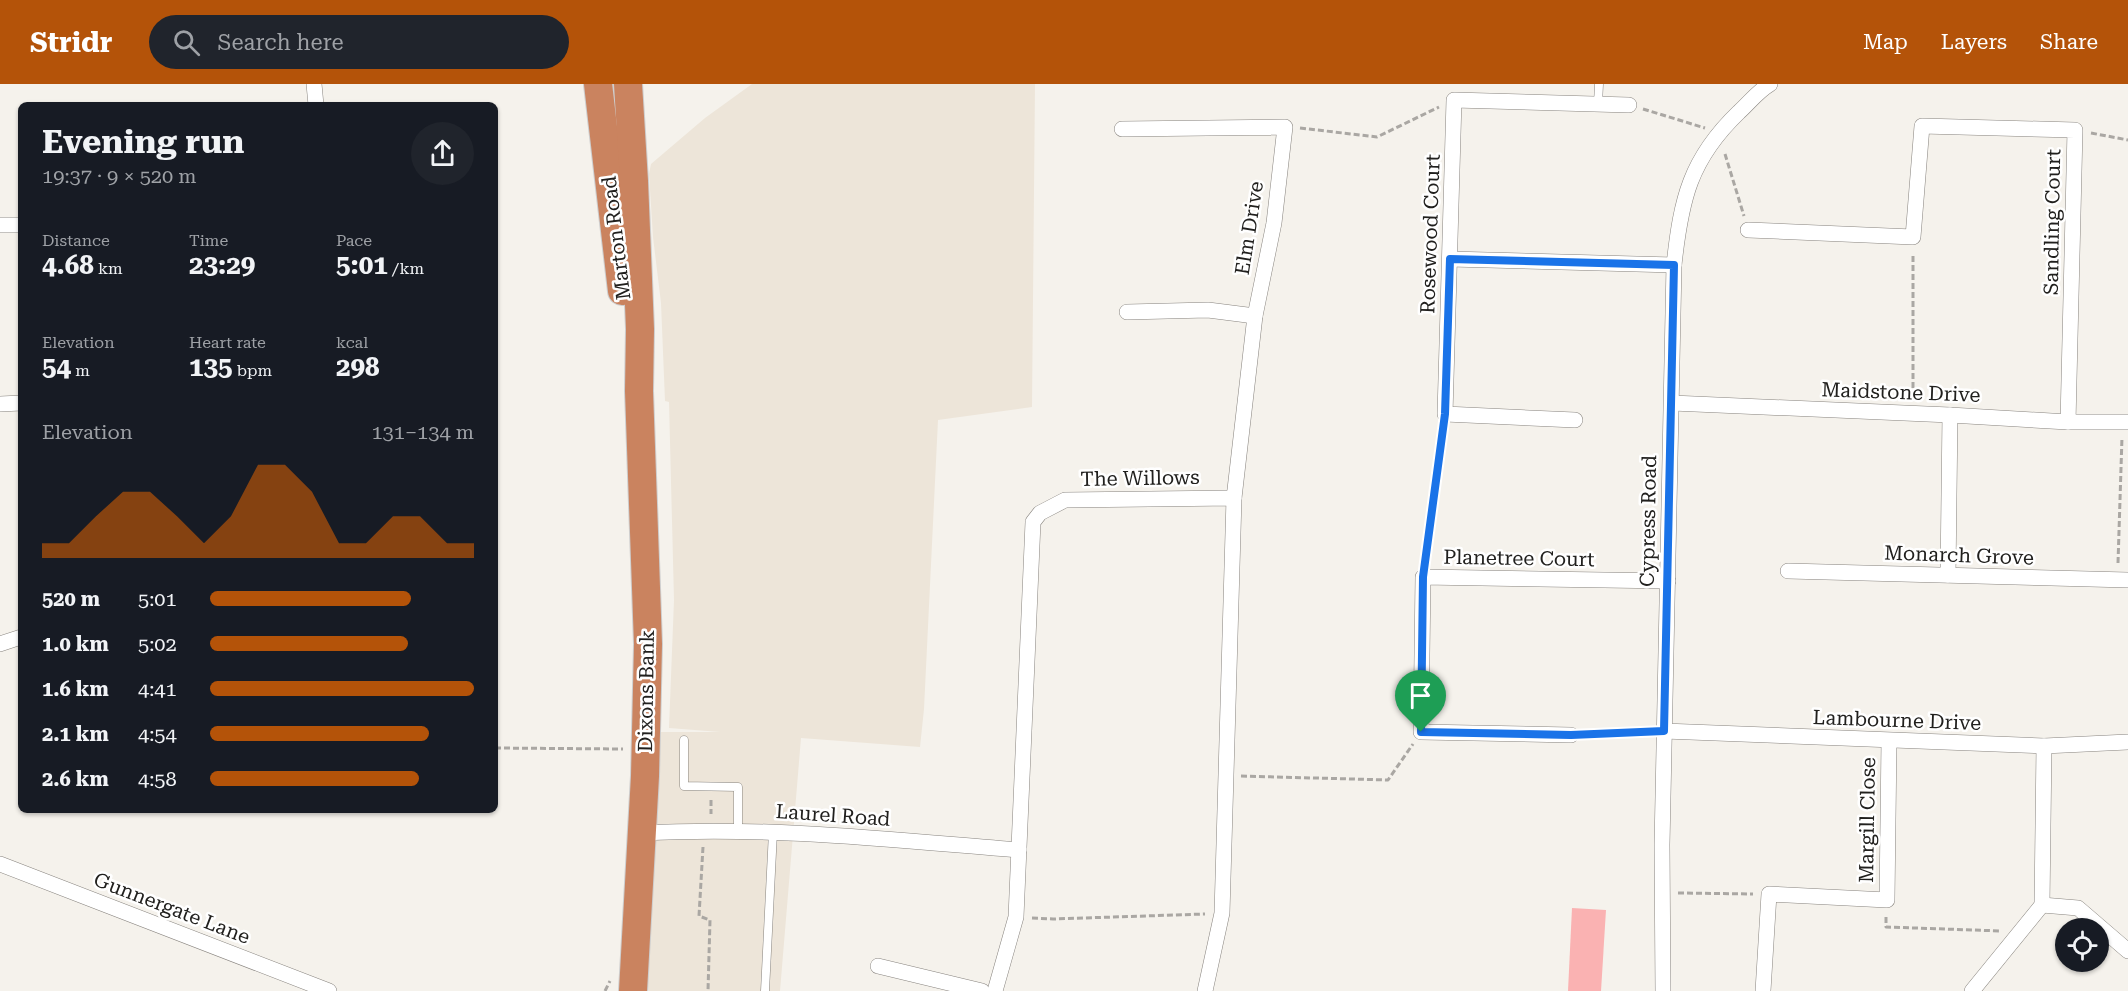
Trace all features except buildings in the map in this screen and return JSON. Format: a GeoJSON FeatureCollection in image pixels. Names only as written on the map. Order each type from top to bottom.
{"type":"FeatureCollection","features":[{"type":"Feature","properties":{"kind":"highway"},"geometry":{"type":"LineString","coordinates":[[577,84],[604,135]]}},
{"type":"Feature","properties":{"kind":"highway","name":"Marton Road"},"geometry":{"type":"LineString","coordinates":[[598,84],[604,135],[622,182],[627,333],[639,391]]}},
{"type":"Feature","properties":{"kind":"highway"},"geometry":{"type":"LineString","coordinates":[[622,182],[632,90]]}},
{"type":"Feature","properties":{"kind":"highway","name":"Dixons Bank"},"geometry":{"type":"LineString","coordinates":[[633,991],[643,833],[648,644],[639,391]]}},
{"type":"Feature","properties":{"kind":"street"},"geometry":{"type":"LineString","coordinates":[[314,84],[316,102]]}},
{"type":"Feature","properties":{"kind":"street","name":"Cypress Road"},"geometry":{"type":"LineString","coordinates":[[1663,991],[1664,731],[1674,265],[1681,216],[1689,183],[1702,156],[1718,132],[1770,84]]}},
{"type":"Feature","properties":{"kind":"street"},"geometry":{"type":"LineString","coordinates":[[1454,100],[1629,105]]}},
{"type":"Feature","properties":{"kind":"street","name":"Rosewood Court"},"geometry":{"type":"LineString","coordinates":[[1445,414],[1454,100]]}},
{"type":"Feature","properties":{"kind":"street","name":"Sandling Court"},"geometry":{"type":"LineString","coordinates":[[1913,237],[1922,126],[2075,130],[2068,422]]}},
{"type":"Feature","properties":{"kind":"street"},"geometry":{"type":"LineString","coordinates":[[1122,129],[1285,127]]}},
{"type":"Feature","properties":{"kind":"street","name":"Elm Drive"},"geometry":{"type":"LineString","coordinates":[[1234,498],[1255,316],[1274,223],[1285,127]]}},
{"type":"Feature","properties":{"kind":"street"},"geometry":{"type":"LineString","coordinates":[[0,225],[18,225]]}},
{"type":"Feature","properties":{"kind":"street"},"geometry":{"type":"LineString","coordinates":[[1748,230],[1913,237]]}},
{"type":"Feature","properties":{"kind":"street"},"geometry":{"type":"LineString","coordinates":[[1450,259],[1674,265]]}},
{"type":"Feature","properties":{"kind":"street"},"geometry":{"type":"LineString","coordinates":[[1127,312],[1208,310],[1255,316]]}},
{"type":"Feature","properties":{"kind":"street"},"geometry":{"type":"LineString","coordinates":[[0,404],[18,403]]}},
{"type":"Feature","properties":{"kind":"street","name":"Maidstone Drive"},"geometry":{"type":"LineString","coordinates":[[1672,403],[2125,423]]}},
{"type":"Feature","properties":{"kind":"street"},"geometry":{"type":"LineString","coordinates":[[1445,414],[1575,420]]}},
{"type":"Feature","properties":{"kind":"street"},"geometry":{"type":"LineString","coordinates":[[1948,575],[1950,415]]}},
{"type":"Feature","properties":{"kind":"street"},"geometry":{"type":"LineString","coordinates":[[1205,991],[1222,913],[1234,498]]}},
{"type":"Feature","properties":{"kind":"street","name":"The Willows"},"geometry":{"type":"LineString","coordinates":[[995,991],[1016,917],[1033,522],[1040,513],[1065,500],[1234,498]]}},
{"type":"Feature","properties":{"kind":"street","name":"Monarch Grove"},"geometry":{"type":"LineString","coordinates":[[1788,571],[2123,580]]}},
{"type":"Feature","properties":{"kind":"street","name":"Planetree Court"},"geometry":{"type":"LineString","coordinates":[[1421,732],[1423,577],[1668,581]]}},
{"type":"Feature","properties":{"kind":"street"},"geometry":{"type":"LineString","coordinates":[[0,644],[18,638]]}},
{"type":"Feature","properties":{"kind":"street","name":"Lambourne Drive"},"geometry":{"type":"LineString","coordinates":[[1664,731],[2044,746],[2128,742]]}},
{"type":"Feature","properties":{"kind":"street"},"geometry":{"type":"LineString","coordinates":[[1421,732],[1571,735]]}},
{"type":"Feature","properties":{"kind":"street","name":"Margill Close"},"geometry":{"type":"LineString","coordinates":[[1769,894],[1887,900],[1889,741]]}},
{"type":"Feature","properties":{"kind":"street"},"geometry":{"type":"LineString","coordinates":[[1972,991],[2042,905],[2044,746]]}},
{"type":"Feature","properties":{"kind":"street","name":"Laurel Road"},"geometry":{"type":"LineString","coordinates":[[643,833],[773,832],[1020,850]]}},
{"type":"Feature","properties":{"kind":"street","name":"Gunnergate Lane"},"geometry":{"type":"LineString","coordinates":[[0,864],[329,991]]}},
{"type":"Feature","properties":{"kind":"street"},"geometry":{"type":"LineString","coordinates":[[1763,991],[1769,894]]}},
{"type":"Feature","properties":{"kind":"street"},"geometry":{"type":"LineString","coordinates":[[2042,905],[2078,908],[2128,951]]}},
{"type":"Feature","properties":{"kind":"street"},"geometry":{"type":"LineString","coordinates":[[878,966],[982,991]]}},
{"type":"Feature","properties":{"kind":"lane"},"geometry":{"type":"LineString","coordinates":[[1598,104],[1599,84]]}},
{"type":"Feature","properties":{"kind":"lane"},"geometry":{"type":"LineString","coordinates":[[684,740],[684,786],[738,787],[738,831]]}},
{"type":"Feature","properties":{"kind":"lane"},"geometry":{"type":"LineString","coordinates":[[765,991],[773,832]]}},
{"type":"Feature","properties":{"kind":"path"},"geometry":{"type":"LineString","coordinates":[[1285,127],[1377,137],[1454,100]]}},
{"type":"Feature","properties":{"kind":"path"},"geometry":{"type":"LineString","coordinates":[[2075,130],[2128,140]]}},
{"type":"Feature","properties":{"kind":"path"},"geometry":{"type":"LineString","coordinates":[[1913,237],[1913,414]]}},
{"type":"Feature","properties":{"kind":"path"},"geometry":{"type":"LineString","coordinates":[[1423,577],[1445,414]]}},
{"type":"Feature","properties":{"kind":"path"},"geometry":{"type":"LineString","coordinates":[[2123,580],[2125,423]]}},
{"type":"Feature","properties":{"kind":"path"},"geometry":{"type":"LineString","coordinates":[[1571,735],[1664,731]]}},
{"type":"Feature","properties":{"kind":"path"},"geometry":{"type":"LineString","coordinates":[[1225,776],[1388,780],[1421,732]]}},
{"type":"Feature","properties":{"kind":"path"},"geometry":{"type":"LineString","coordinates":[[498,748],[646,749]]}},
{"type":"Feature","properties":{"kind":"path"},"geometry":{"type":"LineString","coordinates":[[708,991],[710,920],[699,916],[703,845],[712,846],[711,786]]}},
{"type":"Feature","properties":{"kind":"path"},"geometry":{"type":"LineString","coordinates":[[1662,893],[1769,894]]}},
{"type":"Feature","properties":{"kind":"path"},"geometry":{"type":"LineString","coordinates":[[1887,900],[1886,927],[2020,932]]}},
{"type":"Feature","properties":{"kind":"path"},"geometry":{"type":"LineString","coordinates":[[1016,917],[1053,919],[1222,913]]}},
{"type":"Feature","properties":{"kind":"shaded area"},"geometry":{"type":"Polygon","coordinates":[[[752,84],[1035,84],[1032,407],[938,420],[924,709],[920,747],[801,738],[780,991],[631,991],[642,732],[720,732],[669,728],[674,600],[669,402],[665,401],[661,303],[653,237],[649,174],[651,164],[705,118],[752,84]]]}},
{"type":"Feature","properties":{"kind":"shaded area"},"geometry":{"type":"Polygon","coordinates":[[[1572,908],[1606,910],[1601,991],[1568,991],[1572,908]]]}},
{"type":"Feature","properties":{"kind":"route"},"geometry":{"type":"LineString","coordinates":[[1450,259],[1674,265],[1664,731],[1571,735],[1421,732],[1423,577],[1445,414],[1450,259]]}}]}
